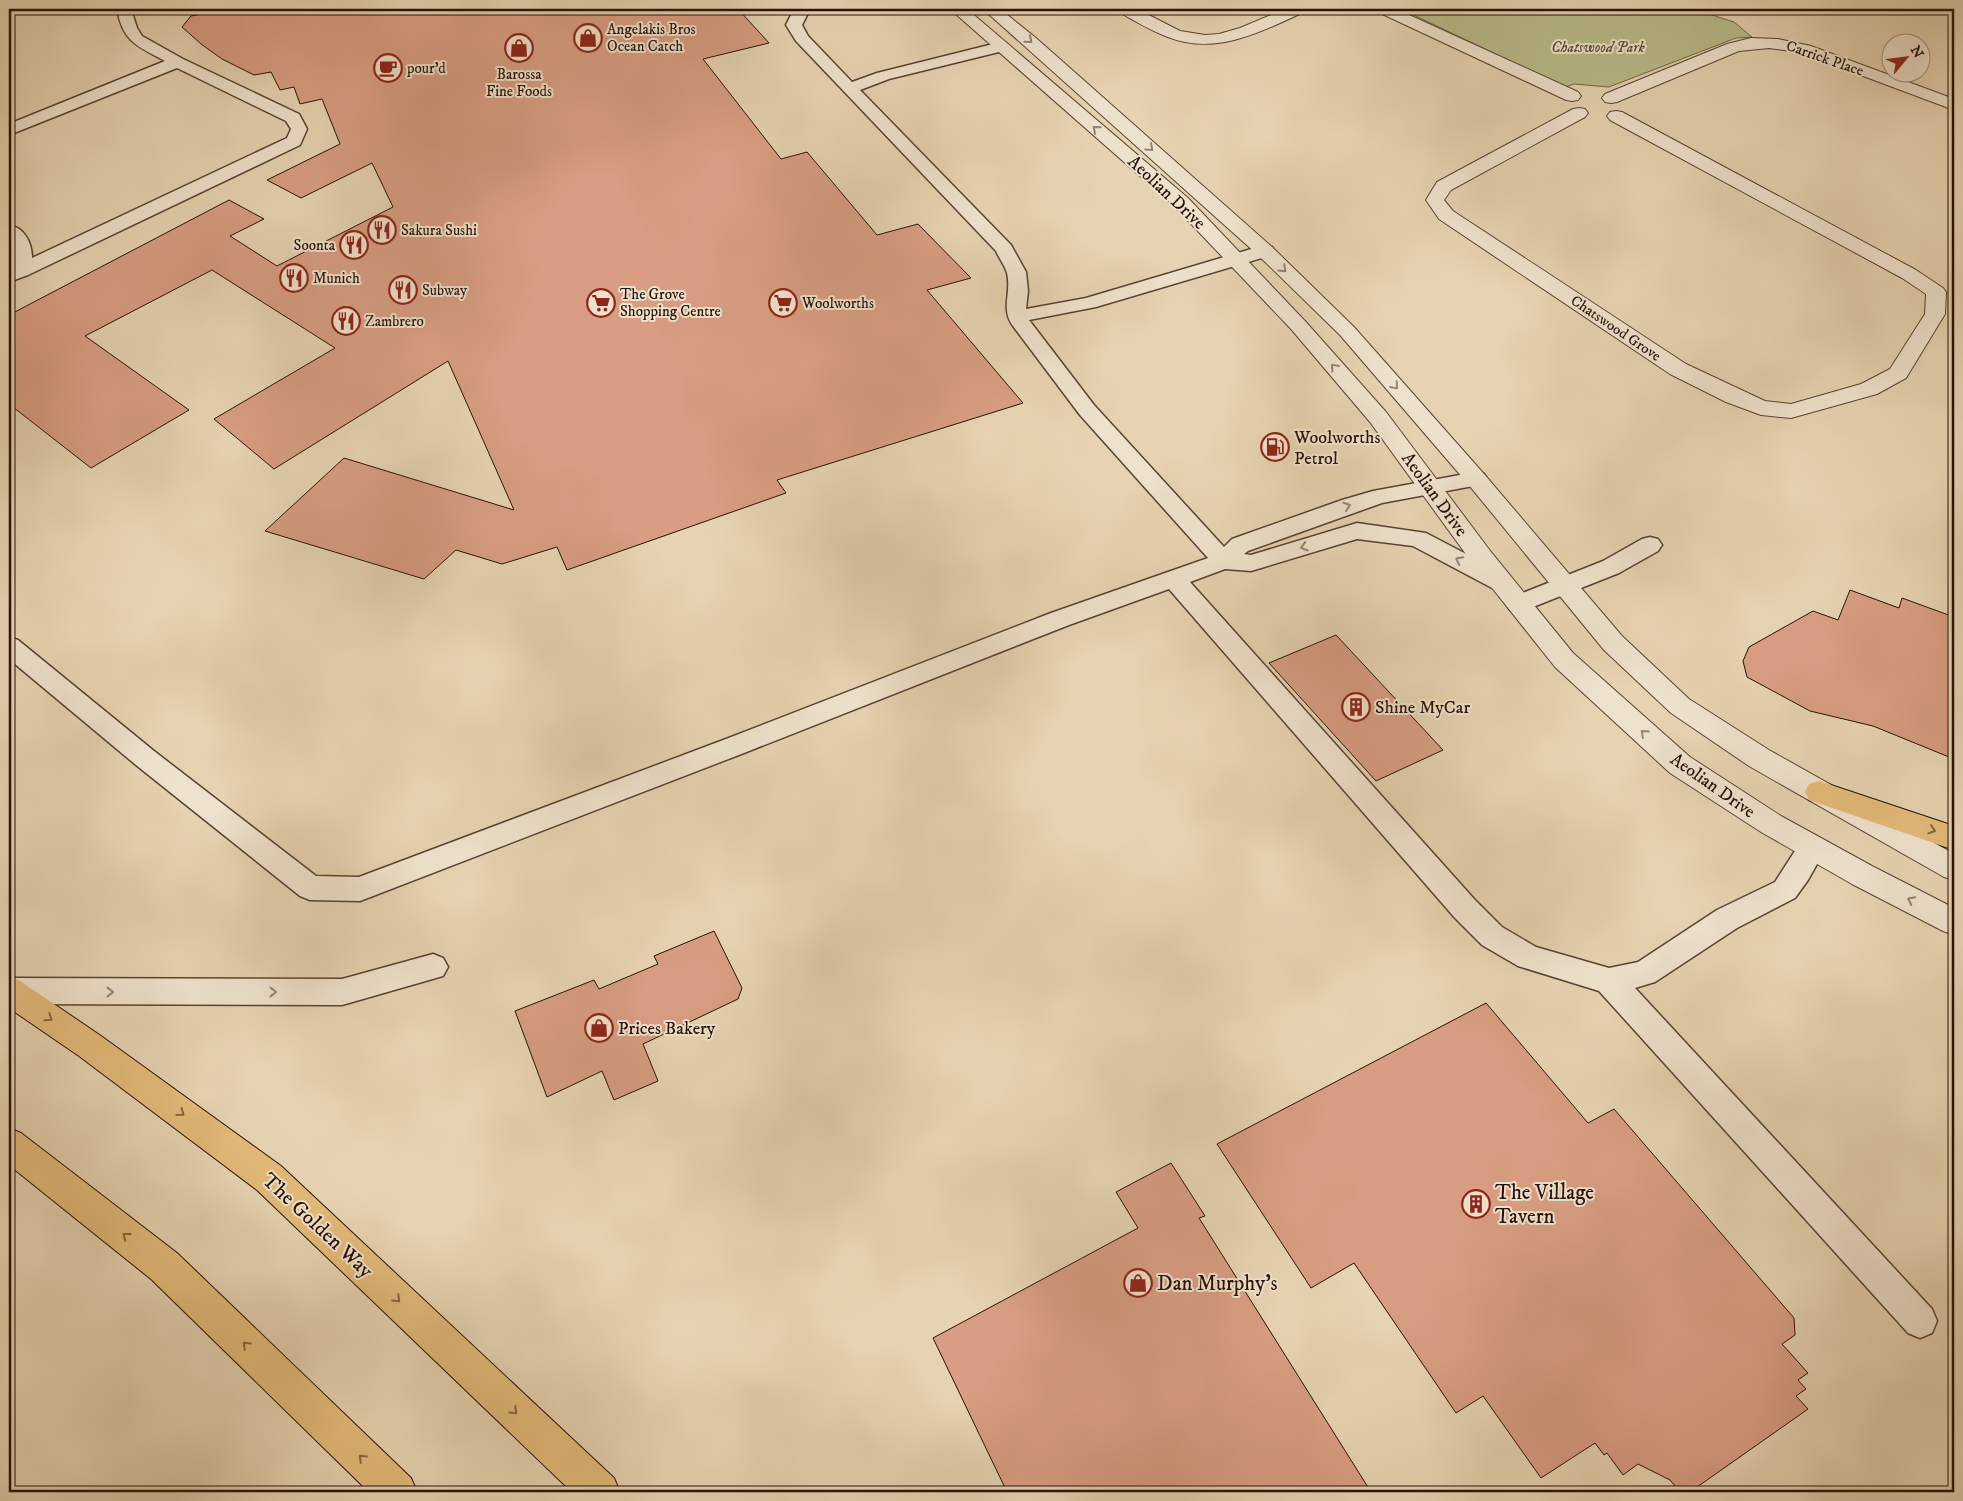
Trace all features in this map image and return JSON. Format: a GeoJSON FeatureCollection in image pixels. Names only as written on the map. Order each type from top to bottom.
{"type":"FeatureCollection","features":[{"type":"Feature","properties":{"kind":"main road"},"geometry":{"type":"LineString","coordinates":[[1820,792],[1954,838]]}},
{"type":"Feature","properties":{"kind":"main road","name":"The Golden Way"},"geometry":{"type":"LineString","coordinates":[[9,991],[90,1046],[269,1178],[600,1492]]}},
{"type":"Feature","properties":{"kind":"main road"},"geometry":{"type":"LineString","coordinates":[[9,1144],[164,1266],[397,1492]]}},
{"type":"Feature","properties":{"kind":"street","name":"Aeolian Drive"},"geometry":{"type":"LineString","coordinates":[[958,9],[1181,202],[1298,325],[1372,410],[1518,604],[1564,660],[1680,765],[1771,824],[1812,848],[1954,922]]}},
{"type":"Feature","properties":{"kind":"street","name":"Aeolian Drive"},"geometry":{"type":"LineString","coordinates":[[991,9],[1030,41],[1265,251],[1347,331],[1476,479],[1612,643],[1680,706],[1759,758],[1954,868]]}},
{"type":"Feature","properties":{"kind":"street"},"geometry":{"type":"LineString","coordinates":[[1126,9],[1170,32],[1191,39],[1207,41],[1224,39],[1298,9]]}},
{"type":"Feature","properties":{"kind":"street"},"geometry":{"type":"LineString","coordinates":[[1384,9],[1582,99],[1613,107]]}},
{"type":"Feature","properties":{"kind":"street","name":"Carrick Place"},"geometry":{"type":"LineString","coordinates":[[1613,107],[1733,47],[1750,42],[1789,44],[1954,105]]}},
{"type":"Feature","properties":{"kind":"street"},"geometry":{"type":"LineString","coordinates":[[1582,99],[1598,118],[1613,107]]}},
{"type":"Feature","properties":{"kind":"street","name":"Chatswood Grove"},"geometry":{"type":"LineString","coordinates":[[1582,99],[1444,186],[1435,200],[1446,215],[1678,369],[1734,397],[1761,408],[1790,411],[1869,388],[1898,373],[1935,314],[1945,302],[1936,292],[1910,274],[1613,107]]}},
{"type":"Feature","properties":{"kind":"lane"},"geometry":{"type":"LineString","coordinates":[[15,274],[294,141],[299,129],[293,118],[177,62],[137,39],[130,28],[124,9]]}},
{"type":"Feature","properties":{"kind":"lane"},"geometry":{"type":"LineString","coordinates":[[800,9],[794,25],[802,38],[1004,249],[1016,272],[1018,291],[1015,306],[1020,322],[1087,410],[1224,561]]}},
{"type":"Feature","properties":{"kind":"lane"},"geometry":{"type":"LineString","coordinates":[[849,89],[883,76],[1001,47]]}},
{"type":"Feature","properties":{"kind":"lane"},"geometry":{"type":"LineString","coordinates":[[9,130],[177,62]]}},
{"type":"Feature","properties":{"kind":"lane"},"geometry":{"type":"LineString","coordinates":[[9,230],[21,241],[24,251],[15,274]]}},
{"type":"Feature","properties":{"kind":"lane"},"geometry":{"type":"LineString","coordinates":[[1018,316],[1089,303],[1265,251]]}},
{"type":"Feature","properties":{"kind":"lane"},"geometry":{"type":"LineString","coordinates":[[1224,561],[1240,545],[1350,505],[1381,496],[1476,479]]}},
{"type":"Feature","properties":{"kind":"lane"},"geometry":{"type":"LineString","coordinates":[[9,646],[145,758],[310,888],[360,889],[735,746],[1060,619],[1224,561],[1251,562],[1357,532],[1418,539],[1502,583]]}},
{"type":"Feature","properties":{"kind":"lane"},"geometry":{"type":"LineString","coordinates":[[1518,604],[1611,567],[1650,545]]}},
{"type":"Feature","properties":{"kind":"lane"},"geometry":{"type":"LineString","coordinates":[[1174,579],[1465,909],[1492,936],[1528,956],[1609,981],[1644,973],[1726,919],[1785,890],[1812,848]]}},
{"type":"Feature","properties":{"kind":"lane"},"geometry":{"type":"LineString","coordinates":[[9,991],[342,992],[433,967]]}},
{"type":"Feature","properties":{"kind":"lane"},"geometry":{"type":"LineString","coordinates":[[1609,981],[1920,1321]]}},
{"type":"Feature","properties":{"kind":"green space","name":"Chatswood Park"},"geometry":{"type":"Polygon","coordinates":[[[1401,9],[1693,9],[1734,22],[1752,37],[1736,38],[1609,87],[1574,84],[1565,87],[1401,9]]]}},
{"type":"Feature","properties":{"kind":"building","name":"The Grove Shopping Centre"},"geometry":{"type":"Polygon","coordinates":[[[212,9],[738,9],[769,43],[703,59],[781,159],[807,152],[877,235],[918,224],[971,278],[927,290],[1023,403],[777,480],[786,493],[567,570],[557,547],[502,564],[456,550],[424,579],[265,531],[344,458],[514,510],[448,361],[274,469],[214,419],[335,348],[212,270],[85,336],[189,410],[91,468],[9,404],[9,315],[229,200],[264,219],[230,236],[277,266],[393,207],[372,163],[301,198],[267,180],[340,144],[322,99],[300,104],[294,87],[280,90],[271,72],[254,75],[222,59],[182,27],[191,16],[213,12],[212,9]]]}},
{"type":"Feature","properties":{"kind":"building"},"geometry":{"type":"Polygon","coordinates":[[[1850,590],[1899,608],[1902,598],[1954,617],[1954,759],[1873,726],[1810,711],[1747,677],[1743,661],[1749,647],[1813,611],[1838,620],[1850,590]]]}},
{"type":"Feature","properties":{"kind":"building","name":"Shine MyCar"},"geometry":{"type":"Polygon","coordinates":[[[1336,635],[1443,750],[1376,781],[1269,663],[1336,635]]]}},
{"type":"Feature","properties":{"kind":"building","name":"Prices Bakery"},"geometry":{"type":"Polygon","coordinates":[[[714,931],[742,988],[738,999],[643,1044],[658,1081],[614,1100],[602,1071],[547,1097],[515,1011],[594,980],[599,989],[658,964],[654,956],[714,931]]]}},
{"type":"Feature","properties":{"kind":"building","name":"The Village Tavern"},"geometry":{"type":"Polygon","coordinates":[[[1486,1003],[1588,1123],[1614,1109],[1794,1318],[1795,1335],[1782,1344],[1808,1373],[1798,1380],[1806,1389],[1796,1396],[1808,1409],[1690,1492],[1680,1492],[1670,1480],[1638,1464],[1623,1475],[1607,1453],[1604,1455],[1595,1443],[1541,1478],[1483,1396],[1456,1413],[1354,1263],[1311,1288],[1217,1144],[1486,1003]]]}},
{"type":"Feature","properties":{"kind":"building","name":"Dan Murphy's"},"geometry":{"type":"Polygon","coordinates":[[[1171,1163],[1205,1216],[1199,1218],[1371,1492],[1007,1492],[933,1338],[1138,1228],[1116,1192],[1171,1163]]]}},
{"type":"Feature","properties":{"kind":"place","name":"Angelakis Bros Ocean Catch"},"geometry":{"type":"Point","coordinates":[588,38]}},
{"type":"Feature","properties":{"kind":"place","name":"Barossa Fine Foods"},"geometry":{"type":"Point","coordinates":[519,48]}},
{"type":"Feature","properties":{"kind":"place","name":"pour'd"},"geometry":{"type":"Point","coordinates":[388,68]}},
{"type":"Feature","properties":{"kind":"place","name":"Sakura Sushi"},"geometry":{"type":"Point","coordinates":[382,230]}},
{"type":"Feature","properties":{"kind":"place","name":"Soonta"},"geometry":{"type":"Point","coordinates":[354,245]}},
{"type":"Feature","properties":{"kind":"place","name":"Munich"},"geometry":{"type":"Point","coordinates":[294,278]}},
{"type":"Feature","properties":{"kind":"place","name":"Subway"},"geometry":{"type":"Point","coordinates":[403,290]}},
{"type":"Feature","properties":{"kind":"place","name":"The Grove Shopping Centre"},"geometry":{"type":"Point","coordinates":[601,303]}},
{"type":"Feature","properties":{"kind":"place","name":"Woolworths"},"geometry":{"type":"Point","coordinates":[783,303]}},
{"type":"Feature","properties":{"kind":"place","name":"Zambrero"},"geometry":{"type":"Point","coordinates":[346,321]}},
{"type":"Feature","properties":{"kind":"place","name":"Woolworths Petrol"},"geometry":{"type":"Point","coordinates":[1275,447]}},
{"type":"Feature","properties":{"kind":"place","name":"Shine MyCar"},"geometry":{"type":"Point","coordinates":[1356,707]}},
{"type":"Feature","properties":{"kind":"place","name":"Prices Bakery"},"geometry":{"type":"Point","coordinates":[599,1028]}},
{"type":"Feature","properties":{"kind":"place","name":"The Village Tavern"},"geometry":{"type":"Point","coordinates":[1476,1204]}},
{"type":"Feature","properties":{"kind":"place","name":"Dan Murphy's"},"geometry":{"type":"Point","coordinates":[1138,1283]}}]}
